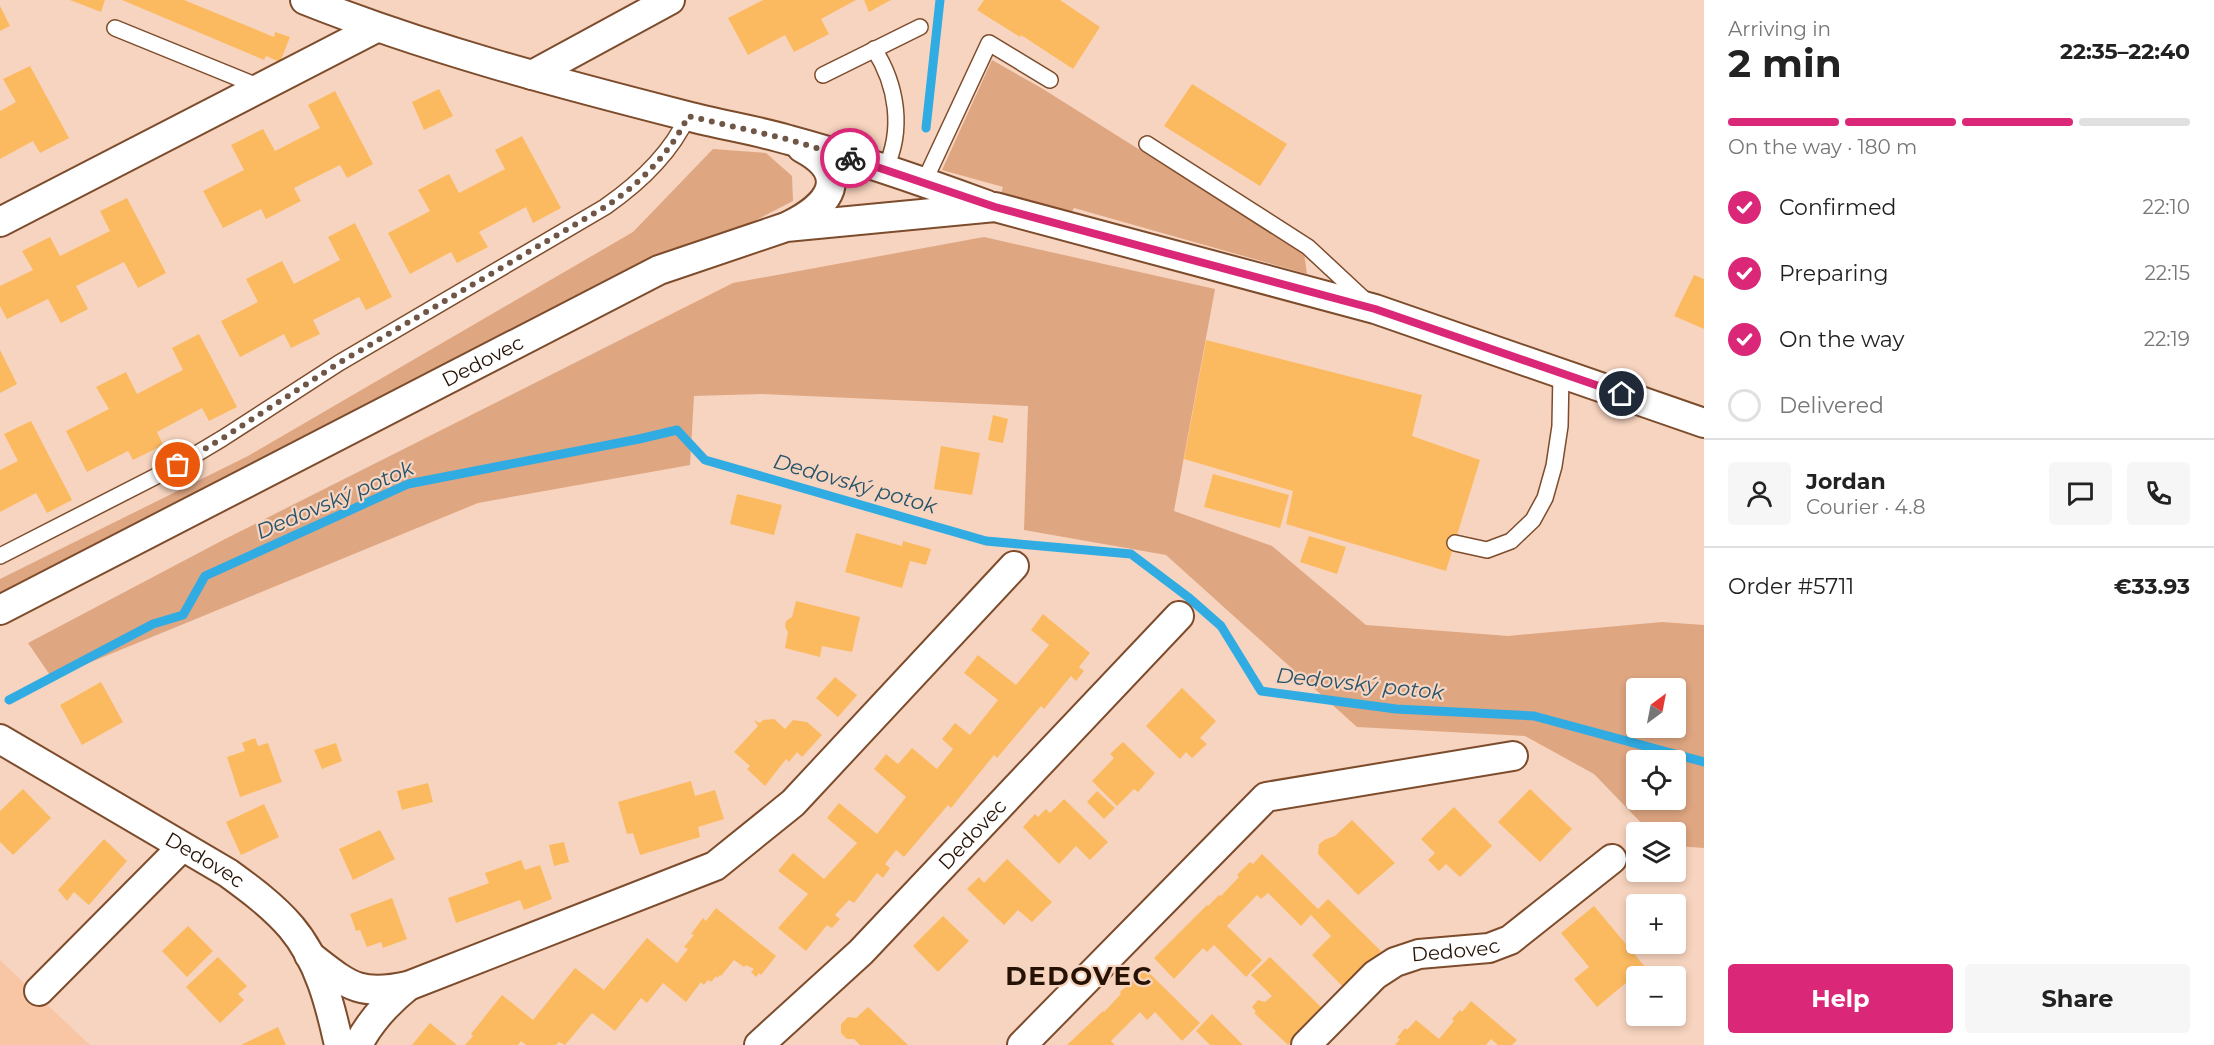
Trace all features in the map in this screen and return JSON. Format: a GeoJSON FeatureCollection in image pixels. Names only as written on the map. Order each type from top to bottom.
{"type":"FeatureCollection","features":[{"type":"Feature","properties":{"kind":"street","name":"Dedovec"},"geometry":{"type":"LineString","coordinates":[[305,0],[344,6],[376,27],[532,75],[787,139],[885,169],[995,207],[1375,309],[1704,423]]}},
{"type":"Feature","properties":{"kind":"street"},"geometry":{"type":"LineString","coordinates":[[532,75],[670,0]]}},
{"type":"Feature","properties":{"kind":"street"},"geometry":{"type":"LineString","coordinates":[[0,222],[376,27]]}},
{"type":"Feature","properties":{"kind":"street"},"geometry":{"type":"LineString","coordinates":[[786,227],[821,206],[830,190],[831,180],[822,161],[787,139]]}},
{"type":"Feature","properties":{"kind":"street","name":"Dedovec"},"geometry":{"type":"LineString","coordinates":[[0,610],[659,270],[786,227],[995,207]]}},
{"type":"Feature","properties":{"kind":"street"},"geometry":{"type":"LineString","coordinates":[[309,955],[338,978],[360,989],[382,992],[408,986],[715,866],[793,803],[1014,566]]}},
{"type":"Feature","properties":{"kind":"street","name":"Dedovec"},"geometry":{"type":"LineString","coordinates":[[759,1045],[861,952],[1179,616]]}},
{"type":"Feature","properties":{"kind":"street","name":"Dedovec"},"geometry":{"type":"LineString","coordinates":[[2,744],[228,873],[263,899],[291,928],[309,955],[331,1007],[339,1045]]}},
{"type":"Feature","properties":{"kind":"street"},"geometry":{"type":"LineString","coordinates":[[1022,1045],[1266,797],[1513,756]]}},
{"type":"Feature","properties":{"kind":"street"},"geometry":{"type":"LineString","coordinates":[[39,992],[182,847]]}},
{"type":"Feature","properties":{"kind":"street","name":"Dedovec"},"geometry":{"type":"LineString","coordinates":[[1306,1045],[1375,975],[1395,962],[1419,954],[1489,948],[1510,940],[1612,859]]}},
{"type":"Feature","properties":{"kind":"street"},"geometry":{"type":"LineString","coordinates":[[358,1045],[366,1029],[380,1011],[408,986]]}},
{"type":"Feature","properties":{"kind":"lane"},"geometry":{"type":"LineString","coordinates":[[823,75],[920,27]]}},
{"type":"Feature","properties":{"kind":"lane"},"geometry":{"type":"LineString","coordinates":[[115,28],[260,87]]}},
{"type":"Feature","properties":{"kind":"lane"},"geometry":{"type":"LineString","coordinates":[[924,182],[989,43],[1050,80]]}},
{"type":"Feature","properties":{"kind":"lane"},"geometry":{"type":"LineString","coordinates":[[874,49],[887,75],[895,105],[897,127],[893,149],[885,169]]}},
{"type":"Feature","properties":{"kind":"lane"},"geometry":{"type":"LineString","coordinates":[[0,556],[178,465],[339,363],[598,212],[621,196],[661,158],[682,131],[688,116]]}},
{"type":"Feature","properties":{"kind":"lane"},"geometry":{"type":"LineString","coordinates":[[1147,144],[1308,247],[1375,309]]}},
{"type":"Feature","properties":{"kind":"lane"},"geometry":{"type":"LineString","coordinates":[[1455,543],[1487,550],[1511,542],[1533,520],[1545,498],[1554,466],[1560,426],[1561,373]]}},
{"type":"Feature","properties":{"kind":"shaded area"},"geometry":{"type":"Polygon","coordinates":[[[992,60],[1043,89],[1304,253],[1307,274],[1074,208],[1070,215],[1001,193],[1003,187],[942,170],[992,60]]]}},
{"type":"Feature","properties":{"kind":"shaded area"},"geometry":{"type":"Polygon","coordinates":[[[713,149],[766,153],[792,176],[793,201],[0,610],[0,579],[248,456],[633,232],[713,149]]]}},
{"type":"Feature","properties":{"kind":"shaded area"},"geometry":{"type":"Polygon","coordinates":[[[984,237],[1215,289],[1174,511],[1272,546],[1366,625],[1508,636],[1662,622],[1704,625],[1704,848],[1686,847],[1686,822],[1640,822],[1629,810],[1686,810],[1686,750],[1626,750],[1626,807],[1594,774],[1525,736],[1357,727],[1166,555],[1024,530],[1028,406],[762,394],[694,396],[690,465],[478,503],[52,678],[28,643],[225,539],[733,283],[984,237]]]}},
{"type":"Feature","properties":{"kind":"shaded area"},"geometry":{"type":"Polygon","coordinates":[[[0,960],[26,985],[90,1045],[0,1045],[0,960]]]}},
{"type":"Feature","properties":{"kind":"building"},"geometry":{"type":"Polygon","coordinates":[[[70,0],[105,0],[101,12],[70,0]]]}},
{"type":"Feature","properties":{"kind":"building"},"geometry":{"type":"Polygon","coordinates":[[[122,0],[184,0],[274,37],[275,32],[290,37],[280,62],[266,56],[264,60],[122,0]]]}},
{"type":"Feature","properties":{"kind":"building"},"geometry":{"type":"Polygon","coordinates":[[[763,0],[856,0],[821,19],[829,34],[794,52],[785,35],[748,55],[728,18],[763,0]]]}},
{"type":"Feature","properties":{"kind":"building"},"geometry":{"type":"Polygon","coordinates":[[[864,0],[891,0],[869,12],[864,0]]]}},
{"type":"Feature","properties":{"kind":"building"},"geometry":{"type":"Polygon","coordinates":[[[984,0],[1060,0],[1100,27],[1073,69],[977,10],[984,0]]]}},
{"type":"Feature","properties":{"kind":"building"},"geometry":{"type":"Polygon","coordinates":[[[0,6],[10,26],[0,31],[0,6]]]}},
{"type":"Feature","properties":{"kind":"building"},"geometry":{"type":"Polygon","coordinates":[[[30,66],[69,138],[40,153],[33,141],[0,159],[0,111],[16,102],[3,79],[30,66]]]}},
{"type":"Feature","properties":{"kind":"building"},"geometry":{"type":"Polygon","coordinates":[[[1192,84],[1287,144],[1260,186],[1164,126],[1192,84]]]}},
{"type":"Feature","properties":{"kind":"building"},"geometry":{"type":"Polygon","coordinates":[[[439,89],[453,116],[424,130],[412,102],[439,89]]]}},
{"type":"Feature","properties":{"kind":"building"},"geometry":{"type":"Polygon","coordinates":[[[335,91],[373,164],[347,178],[340,165],[294,188],[301,201],[266,219],[261,209],[223,228],[203,191],[244,170],[231,145],[263,129],[275,151],[320,128],[308,105],[335,91]]]}},
{"type":"Feature","properties":{"kind":"building"},"geometry":{"type":"Polygon","coordinates":[[[522,136],[561,208],[533,223],[526,207],[479,232],[488,247],[457,263],[451,252],[410,274],[388,233],[430,211],[418,190],[449,174],[459,193],[505,169],[495,150],[522,136]]]}},
{"type":"Feature","properties":{"kind":"building"},"geometry":{"type":"Polygon","coordinates":[[[127,198],[166,273],[138,288],[124,262],[76,286],[88,309],[61,323],[48,299],[7,319],[0,306],[0,286],[33,270],[22,251],[50,237],[60,256],[110,231],[100,211],[127,198]]]}},
{"type":"Feature","properties":{"kind":"building"},"geometry":{"type":"Polygon","coordinates":[[[355,223],[392,297],[366,310],[359,297],[313,320],[320,334],[291,348],[284,334],[240,357],[221,321],[258,302],[246,279],[282,261],[294,284],[340,260],[328,237],[355,223]]]}},
{"type":"Feature","properties":{"kind":"building"},"geometry":{"type":"Polygon","coordinates":[[[1694,275],[1704,279],[1704,329],[1674,316],[1694,275]]]}},
{"type":"Feature","properties":{"kind":"building"},"geometry":{"type":"Polygon","coordinates":[[[199,334],[237,407],[209,421],[202,408],[157,432],[163,445],[133,460],[128,451],[87,472],[66,431],[109,409],[96,387],[126,372],[137,394],[183,370],[172,348],[199,334]]]}},
{"type":"Feature","properties":{"kind":"building"},"geometry":{"type":"Polygon","coordinates":[[[1206,340],[1422,395],[1412,436],[1480,460],[1446,571],[1286,524],[1293,491],[1184,459],[1206,340]]]}},
{"type":"Feature","properties":{"kind":"building"},"geometry":{"type":"Polygon","coordinates":[[[0,350],[17,384],[0,393],[0,350]]]}},
{"type":"Feature","properties":{"kind":"building"},"geometry":{"type":"Polygon","coordinates":[[[993,415],[1008,419],[1003,443],[988,440],[993,415]]]}},
{"type":"Feature","properties":{"kind":"building"},"geometry":{"type":"Polygon","coordinates":[[[31,421],[72,500],[47,513],[36,493],[0,512],[0,470],[18,461],[4,434],[31,421]]]}},
{"type":"Feature","properties":{"kind":"building"},"geometry":{"type":"Polygon","coordinates":[[[941,446],[980,453],[972,495],[934,489],[941,446]]]}},
{"type":"Feature","properties":{"kind":"building"},"geometry":{"type":"Polygon","coordinates":[[[1213,474],[1289,495],[1280,528],[1204,507],[1213,474]]]}},
{"type":"Feature","properties":{"kind":"building"},"geometry":{"type":"Polygon","coordinates":[[[737,494],[782,505],[774,535],[730,524],[737,494]]]}},
{"type":"Feature","properties":{"kind":"building"},"geometry":{"type":"Polygon","coordinates":[[[856,533],[902,546],[903,541],[931,549],[926,565],[910,561],[902,588],[845,572],[856,533]]]}},
{"type":"Feature","properties":{"kind":"building"},"geometry":{"type":"Polygon","coordinates":[[[1309,536],[1346,547],[1337,574],[1300,562],[1309,536]]]}},
{"type":"Feature","properties":{"kind":"building"},"geometry":{"type":"Polygon","coordinates":[[[796,601],[860,617],[852,652],[822,646],[820,657],[785,648],[788,632],[785,627],[786,621],[792,617],[796,601]]]}},
{"type":"Feature","properties":{"kind":"building"},"geometry":{"type":"Polygon","coordinates":[[[1043,614],[1090,653],[1079,667],[1084,671],[1076,681],[1071,676],[1044,709],[1041,706],[997,758],[994,755],[951,808],[948,805],[904,857],[896,850],[885,864],[890,868],[883,878],[877,873],[854,903],[849,900],[835,915],[840,919],[832,928],[827,925],[806,951],[778,928],[808,894],[778,871],[793,853],[824,879],[857,843],[827,818],[839,803],[877,834],[906,797],[874,769],[886,754],[898,764],[912,748],[937,769],[953,749],[942,739],[955,723],[970,735],[998,700],[964,673],[978,655],[1016,685],[1049,645],[1031,630],[1043,614]]]}},
{"type":"Feature","properties":{"kind":"building"},"geometry":{"type":"Polygon","coordinates":[[[835,677],[857,695],[838,717],[816,698],[835,677]]]}},
{"type":"Feature","properties":{"kind":"building"},"geometry":{"type":"Polygon","coordinates":[[[101,682],[123,722],[82,745],[60,705],[101,682]]]}},
{"type":"Feature","properties":{"kind":"building"},"geometry":{"type":"Polygon","coordinates":[[[1182,688],[1216,721],[1200,738],[1207,744],[1192,758],[1186,752],[1180,759],[1146,726],[1182,688]]]}},
{"type":"Feature","properties":{"kind":"building"},"geometry":{"type":"Polygon","coordinates":[[[774,719],[785,729],[793,720],[807,722],[822,735],[802,757],[797,752],[789,762],[786,759],[765,786],[747,769],[750,766],[734,752],[758,726],[754,720],[760,723],[763,720],[774,719]]]}},
{"type":"Feature","properties":{"kind":"building"},"geometry":{"type":"Polygon","coordinates":[[[255,738],[258,746],[268,743],[282,782],[240,797],[227,757],[245,751],[242,743],[255,738]]]}},
{"type":"Feature","properties":{"kind":"building"},"geometry":{"type":"Polygon","coordinates":[[[1123,742],[1155,773],[1138,792],[1134,789],[1117,806],[1092,781],[1114,758],[1110,754],[1123,742]]]}},
{"type":"Feature","properties":{"kind":"building"},"geometry":{"type":"Polygon","coordinates":[[[336,743],[342,761],[322,769],[314,750],[336,743]]]}},
{"type":"Feature","properties":{"kind":"building"},"geometry":{"type":"Polygon","coordinates":[[[691,781],[695,796],[715,790],[724,819],[698,827],[700,837],[640,855],[633,833],[627,834],[618,802],[691,781]]]}},
{"type":"Feature","properties":{"kind":"building"},"geometry":{"type":"Polygon","coordinates":[[[428,783],[433,802],[402,810],[397,791],[428,783]]]}},
{"type":"Feature","properties":{"kind":"building"},"geometry":{"type":"Polygon","coordinates":[[[23,789],[51,818],[13,855],[0,842],[0,811],[23,789]]]}},
{"type":"Feature","properties":{"kind":"building"},"geometry":{"type":"Polygon","coordinates":[[[1530,789],[1572,829],[1540,862],[1498,822],[1530,789]]]}},
{"type":"Feature","properties":{"kind":"building"},"geometry":{"type":"Polygon","coordinates":[[[1097,791],[1115,808],[1104,819],[1087,802],[1097,791]]]}},
{"type":"Feature","properties":{"kind":"building"},"geometry":{"type":"Polygon","coordinates":[[[1064,799],[1108,842],[1090,860],[1076,846],[1059,864],[1023,827],[1035,814],[1038,817],[1046,809],[1050,813],[1064,799]]]}},
{"type":"Feature","properties":{"kind":"building"},"geometry":{"type":"Polygon","coordinates":[[[264,804],[279,837],[241,855],[226,822],[264,804]]]}},
{"type":"Feature","properties":{"kind":"building"},"geometry":{"type":"Polygon","coordinates":[[[1454,807],[1492,846],[1460,877],[1446,864],[1439,871],[1428,860],[1435,853],[1421,839],[1454,807]]]}},
{"type":"Feature","properties":{"kind":"building"},"geometry":{"type":"Polygon","coordinates":[[[1352,820],[1395,863],[1358,895],[1318,854],[1319,844],[1335,836],[1352,820]]]}},
{"type":"Feature","properties":{"kind":"building"},"geometry":{"type":"Polygon","coordinates":[[[380,830],[395,859],[353,880],[339,849],[380,830]]]}},
{"type":"Feature","properties":{"kind":"building"},"geometry":{"type":"Polygon","coordinates":[[[104,839],[127,861],[89,905],[74,892],[67,901],[58,890],[104,839]]]}},
{"type":"Feature","properties":{"kind":"building"},"geometry":{"type":"Polygon","coordinates":[[[564,842],[569,862],[554,866],[549,845],[564,842]]]}},
{"type":"Feature","properties":{"kind":"building"},"geometry":{"type":"Polygon","coordinates":[[[1262,854],[1318,909],[1328,899],[1381,951],[1344,988],[1312,955],[1331,936],[1311,915],[1301,926],[1268,893],[1261,899],[1257,895],[1227,926],[1262,960],[1246,977],[1214,945],[1207,952],[1203,948],[1174,979],[1154,958],[1207,905],[1219,895],[1221,896],[1250,862],[1253,864],[1262,854]]]}},
{"type":"Feature","properties":{"kind":"building"},"geometry":{"type":"Polygon","coordinates":[[[1007,859],[1052,902],[1032,922],[1018,910],[1004,925],[967,889],[979,877],[984,883],[1007,859]]]}},
{"type":"Feature","properties":{"kind":"building"},"geometry":{"type":"Polygon","coordinates":[[[521,860],[525,870],[540,865],[552,899],[524,910],[520,900],[456,923],[448,898],[489,883],[485,873],[521,860]]]}},
{"type":"Feature","properties":{"kind":"building"},"geometry":{"type":"Polygon","coordinates":[[[392,898],[407,939],[383,948],[381,942],[367,947],[360,930],[356,931],[350,914],[392,898]]]}},
{"type":"Feature","properties":{"kind":"building"},"geometry":{"type":"Polygon","coordinates":[[[1594,906],[1626,944],[1626,954],[1634,954],[1644,966],[1626,966],[1626,983],[1597,1007],[1574,979],[1589,967],[1561,933],[1594,906]]]}},
{"type":"Feature","properties":{"kind":"building"},"geometry":{"type":"Polygon","coordinates":[[[716,908],[776,956],[761,975],[759,973],[756,977],[751,972],[754,969],[746,965],[744,967],[734,960],[721,976],[717,978],[716,976],[711,982],[708,980],[704,985],[701,982],[686,1002],[663,983],[647,1003],[641,998],[615,1031],[592,1013],[565,1045],[559,1042],[556,1045],[526,1045],[521,1041],[518,1045],[465,1045],[502,995],[533,1020],[575,968],[604,990],[647,938],[677,963],[688,949],[684,947],[694,935],[691,934],[703,918],[706,921],[716,908]]]}},
{"type":"Feature","properties":{"kind":"building"},"geometry":{"type":"Polygon","coordinates":[[[943,916],[969,941],[938,972],[913,946],[943,916]]]}},
{"type":"Feature","properties":{"kind":"building"},"geometry":{"type":"Polygon","coordinates":[[[188,926],[213,951],[187,977],[162,951],[188,926]]]}},
{"type":"Feature","properties":{"kind":"building"},"geometry":{"type":"Polygon","coordinates":[[[218,957],[247,986],[238,994],[244,1000],[220,1023],[186,987],[218,957]]]}},
{"type":"Feature","properties":{"kind":"building"},"geometry":{"type":"Polygon","coordinates":[[[1270,957],[1323,1009],[1288,1045],[1254,1013],[1256,1012],[1252,1007],[1258,1000],[1265,1002],[1272,996],[1251,975],[1270,957]]]}},
{"type":"Feature","properties":{"kind":"building"},"geometry":{"type":"Polygon","coordinates":[[[1145,969],[1200,1023],[1182,1041],[1155,1012],[1147,1020],[1140,1012],[1111,1041],[1115,1045],[1067,1045],[1104,1012],[1121,994],[1120,992],[1145,969]]]}},
{"type":"Feature","properties":{"kind":"building"},"geometry":{"type":"Polygon","coordinates":[[[1471,1001],[1517,1040],[1512,1045],[1498,1045],[1491,1039],[1486,1045],[1395,1045],[1400,1039],[1397,1038],[1405,1028],[1407,1030],[1416,1020],[1439,1039],[1454,1021],[1452,1019],[1471,1001]]]}},
{"type":"Feature","properties":{"kind":"building"},"geometry":{"type":"Polygon","coordinates":[[[868,1007],[908,1045],[860,1045],[854,1039],[847,1039],[841,1033],[841,1024],[848,1017],[856,1018],[868,1007]]]}},
{"type":"Feature","properties":{"kind":"building"},"geometry":{"type":"Polygon","coordinates":[[[1212,1014],[1243,1045],[1210,1045],[1196,1031],[1212,1014]]]}},
{"type":"Feature","properties":{"kind":"building"},"geometry":{"type":"Polygon","coordinates":[[[430,1023],[457,1045],[412,1045],[430,1023]]]}},
{"type":"Feature","properties":{"kind":"building"},"geometry":{"type":"Polygon","coordinates":[[[278,1027],[286,1045],[241,1045],[278,1027]]]}},
{"type":"Feature","properties":{"kind":"waterway"},"geometry":{"type":"LineString","coordinates":[[926,128],[940,0]]}},
{"type":"Feature","properties":{"kind":"waterway","name":"Dedovský potok"},"geometry":{"type":"LineString","coordinates":[[9,700],[153,624],[183,615],[205,576],[408,484],[677,430],[705,460],[986,541],[1131,554],[1188,597],[1221,626],[1261,691],[1396,709],[1534,716],[1704,762]]}},
{"type":"Feature","properties":{"kind":"way so far"},"geometry":{"type":"LineString","coordinates":[[178,465],[339,363],[605,207],[636,183],[661,158],[682,131],[688,116],[787,139],[850,158]]}},
{"type":"Feature","properties":{"kind":"district","name":"DEDOVEC"},"geometry":{"type":"Point","coordinates":[1079,976]}},
{"type":"Feature","properties":{"kind":"route"},"geometry":{"type":"LineString","coordinates":[[850,158],[995,207],[1375,309],[1622,394]]}}]}
